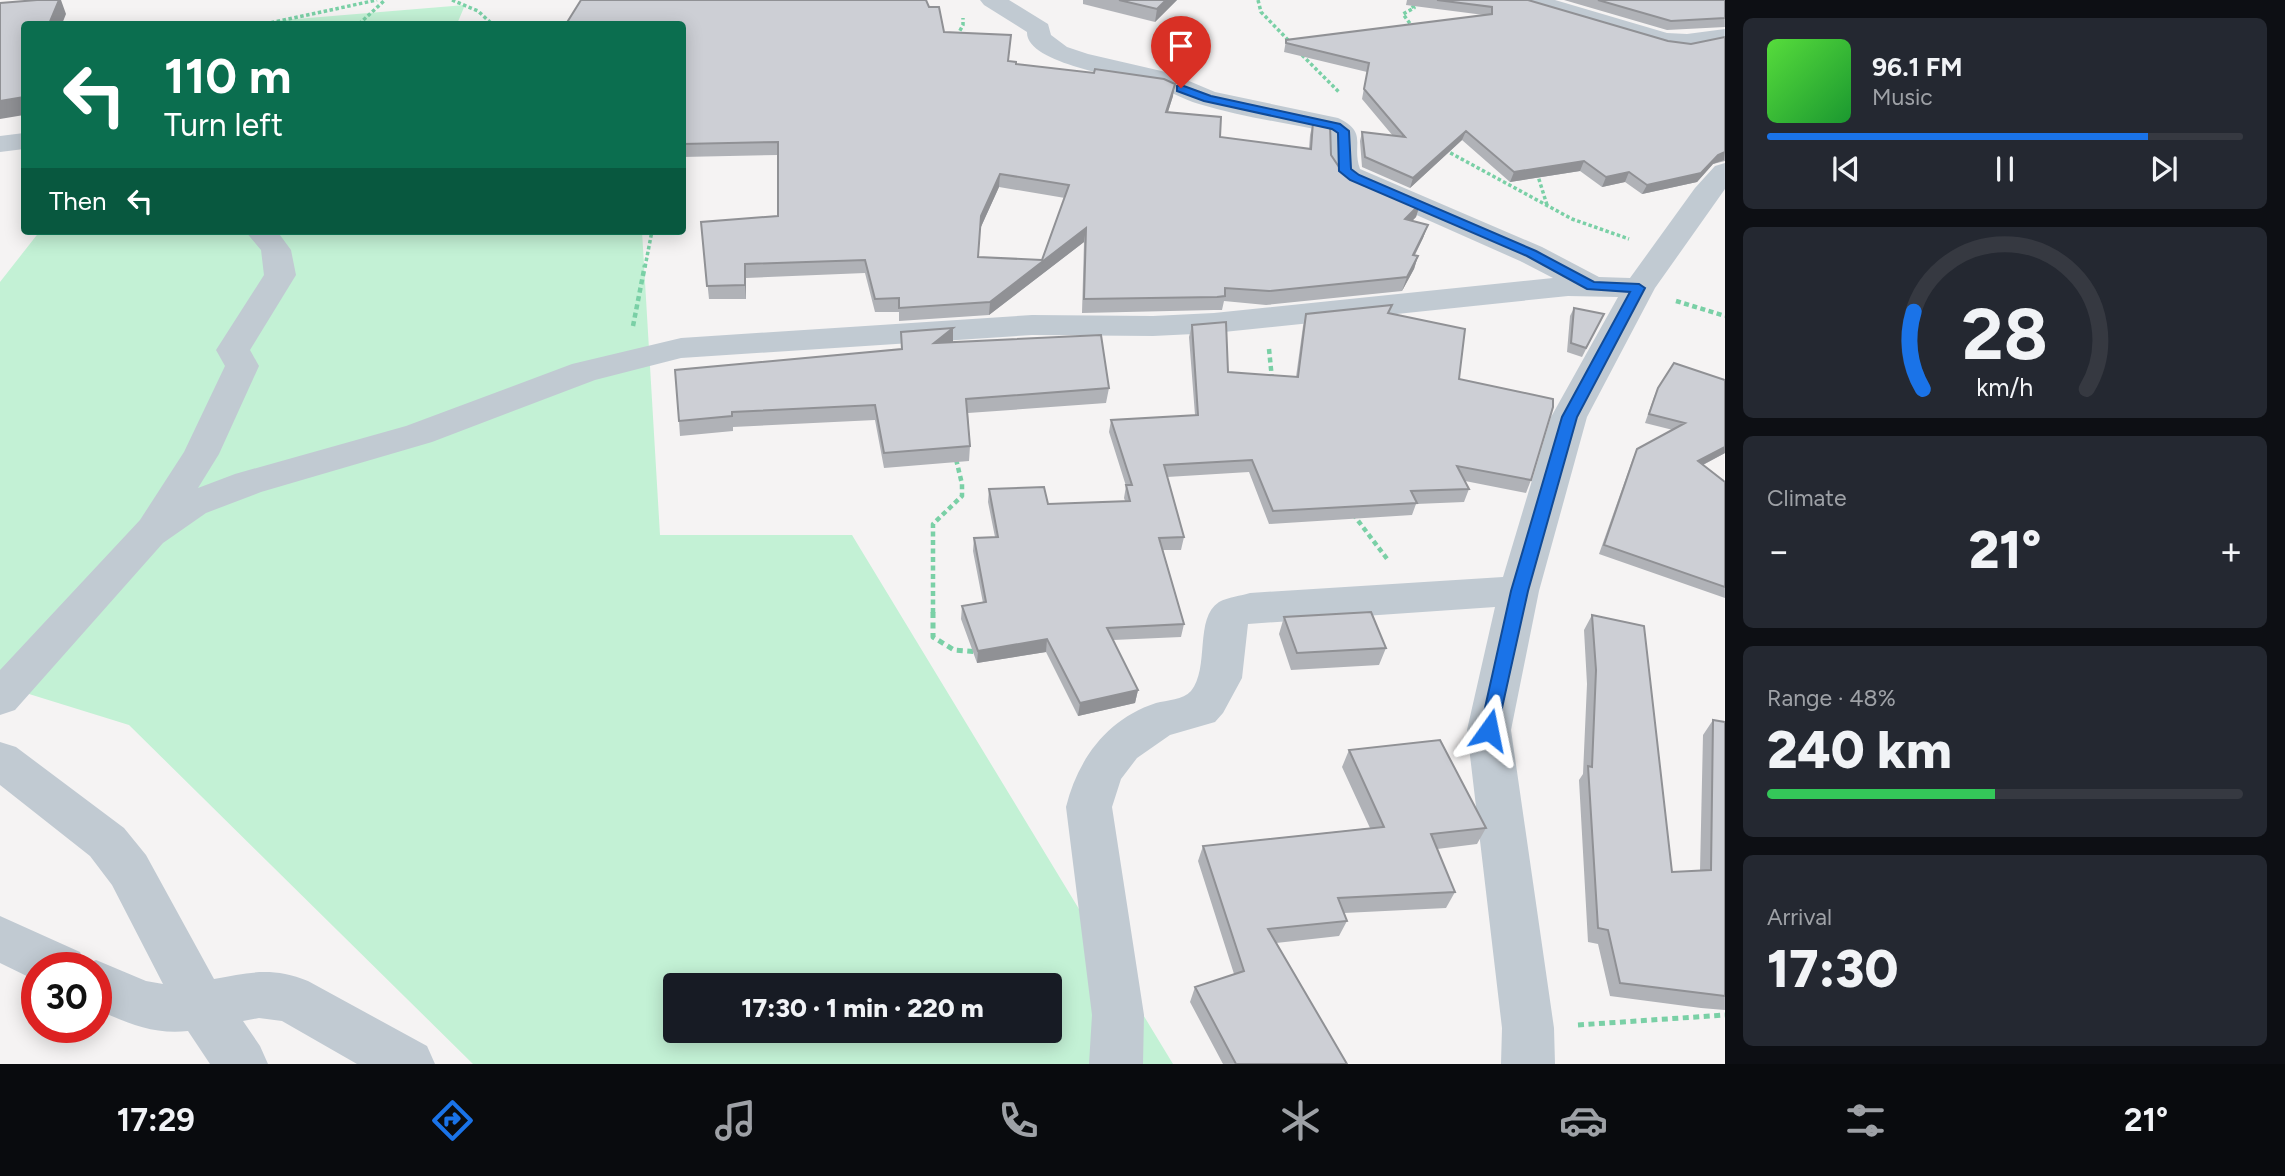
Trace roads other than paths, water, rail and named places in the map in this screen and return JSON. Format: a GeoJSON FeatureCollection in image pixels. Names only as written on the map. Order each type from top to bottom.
{"type":"FeatureCollection","features":[{"type":"Feature","properties":{"kind":"street"},"geometry":{"type":"LineString","coordinates":[[992,0],[1040,29],[1039,38],[1063,55],[1161,79],[1208,98],[1341,129],[1344,168],[1350,174],[1531,254],[1591,286]]}},
{"type":"Feature","properties":{"kind":"street"},"geometry":{"type":"LineString","coordinates":[[1529,0],[1665,40],[1687,42],[1725,36]]}},
{"type":"Feature","properties":{"kind":"street"},"geometry":{"type":"LineString","coordinates":[[0,144],[21,141]]}},
{"type":"Feature","properties":{"kind":"street"},"geometry":{"type":"LineString","coordinates":[[1528,1046],[1489,730],[1520,591],[1569,417],[1638,289],[1705,194],[1725,172]]}},
{"type":"Feature","properties":{"kind":"street"},"geometry":{"type":"LineString","coordinates":[[0,698],[149,533],[201,454],[242,366],[233,350],[280,275],[281,263],[276,244],[265,235]]}},
{"type":"Feature","properties":{"kind":"street"},"geometry":{"type":"LineString","coordinates":[[149,533],[193,504],[248,482],[419,434],[526,391],[618,362],[681,348],[1032,325],[1214,323],[1569,286],[1638,289]]}},
{"type":"Feature","properties":{"kind":"street"},"geometry":{"type":"LineString","coordinates":[[1116,1064],[1118,1016],[1089,807],[1103,768],[1121,745],[1159,720],[1200,710],[1208,701],[1221,678],[1227,620],[1234,613],[1250,608],[1520,591]]}},
{"type":"Feature","properties":{"kind":"street"},"geometry":{"type":"LineString","coordinates":[[0,760],[107,842],[118,855],[129,870],[201,1005],[241,1064]]}},
{"type":"Feature","properties":{"kind":"street"},"geometry":{"type":"LineString","coordinates":[[0,939],[28,952]]}},
{"type":"Feature","properties":{"kind":"street"},"geometry":{"type":"LineString","coordinates":[[112,991],[142,1005],[169,1009],[259,994],[290,998],[408,1064]]}}]}
